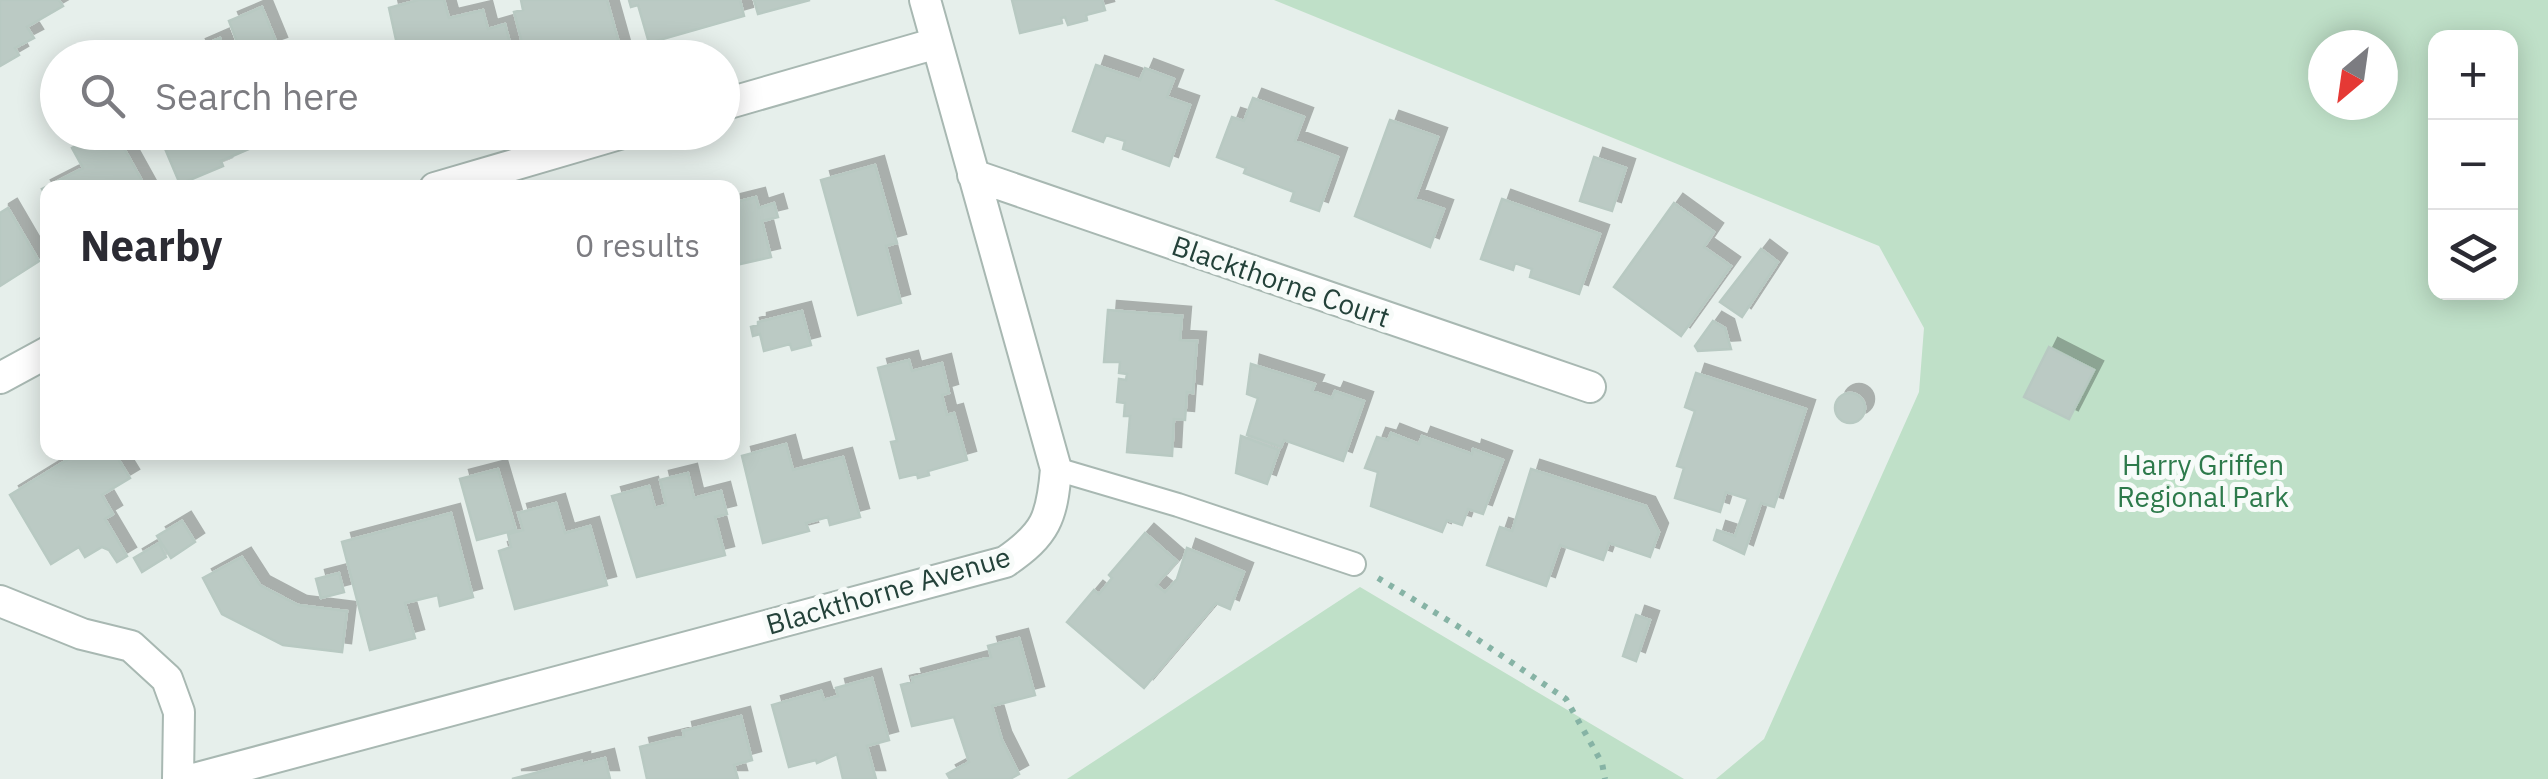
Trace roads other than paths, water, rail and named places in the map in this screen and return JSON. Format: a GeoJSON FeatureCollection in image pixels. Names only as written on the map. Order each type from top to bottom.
{"type":"FeatureCollection","features":[{"type":"Feature","properties":{"kind":"street","name":"Blackthorne Avenue"},"geometry":{"type":"LineString","coordinates":[[194,779],[1005,562],[1033,543],[1053,507],[1056,469],[925,0]]}},
{"type":"Feature","properties":{"kind":"street"},"geometry":{"type":"LineString","coordinates":[[740,100],[937,43]]}},
{"type":"Feature","properties":{"kind":"street"},"geometry":{"type":"LineString","coordinates":[[462,180],[565,150]]}},
{"type":"Feature","properties":{"kind":"street","name":"Blackthorne Court"},"geometry":{"type":"LineString","coordinates":[[972,175],[1590,387]]}},
{"type":"Feature","properties":{"kind":"street"},"geometry":{"type":"LineString","coordinates":[[0,378],[40,356]]}},
{"type":"Feature","properties":{"kind":"street"},"geometry":{"type":"LineString","coordinates":[[0,601],[82,634],[131,646],[167,679],[179,712],[178,779]]}},
{"type":"Feature","properties":{"kind":"lane"},"geometry":{"type":"LineString","coordinates":[[1056,469],[1354,564]]}},
{"type":"Feature","properties":{"kind":"park label","name":"Harry Griffen Regional Park"},"geometry":{"type":"Point","coordinates":[2203,480]}}]}
